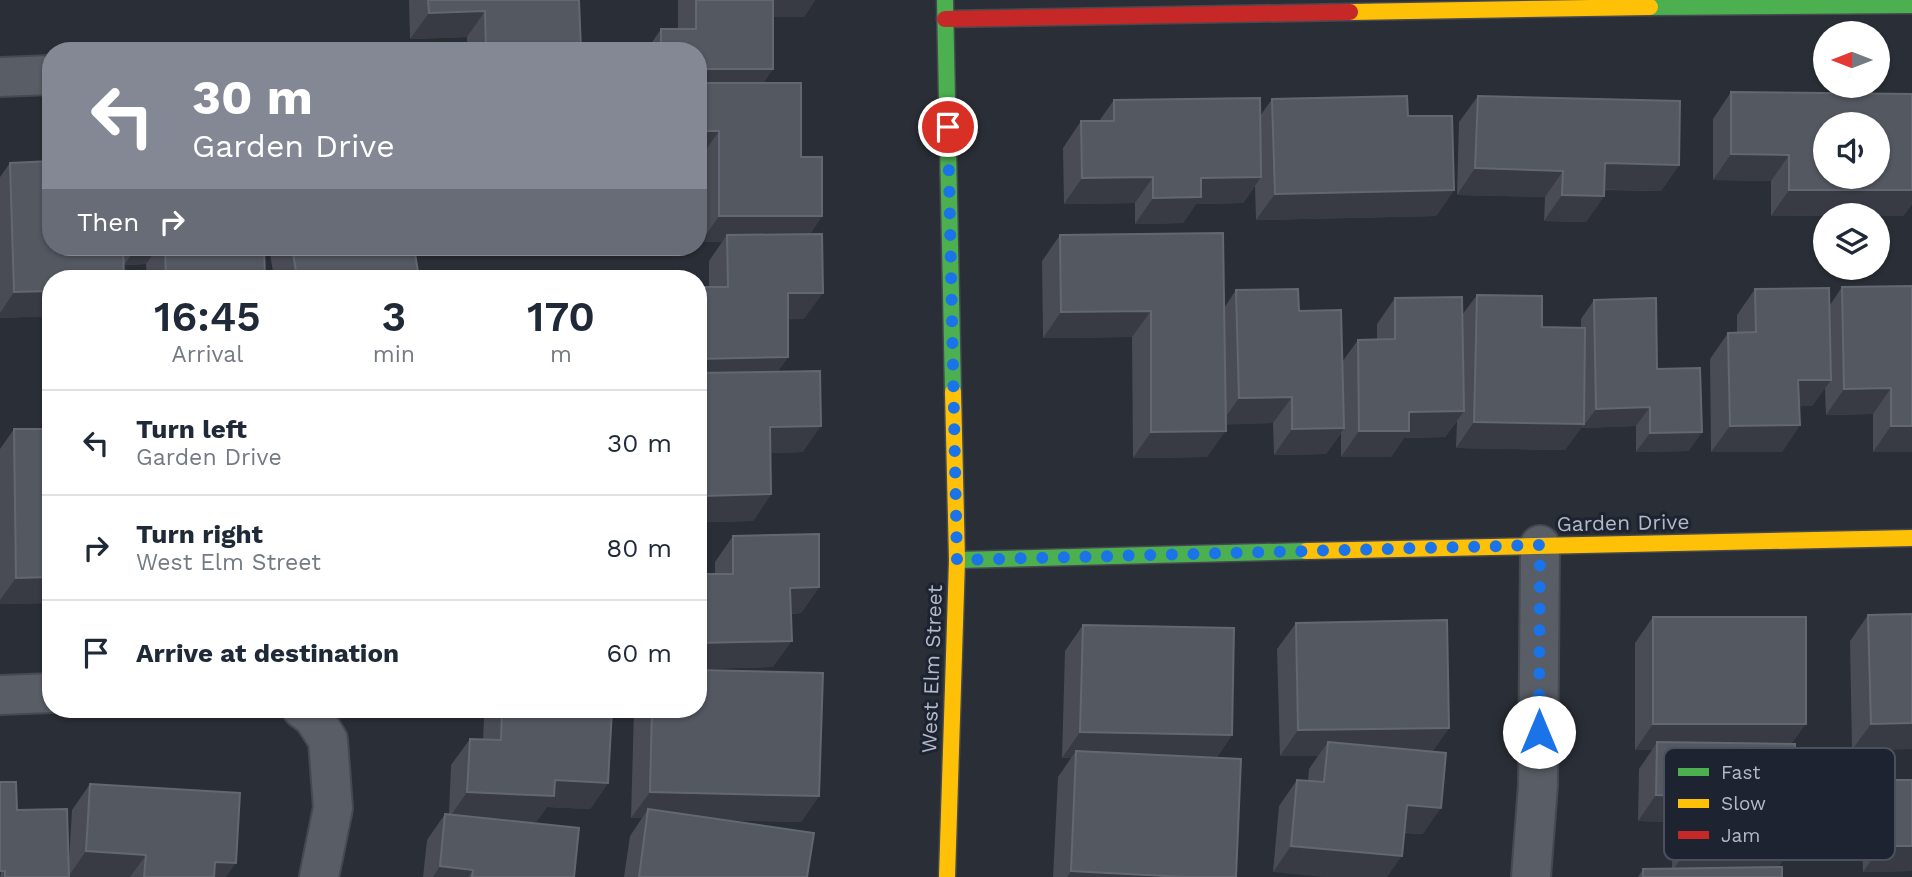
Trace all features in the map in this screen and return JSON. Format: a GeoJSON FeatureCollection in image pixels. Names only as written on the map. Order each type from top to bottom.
{"type":"FeatureCollection","features":[{"type":"Feature","properties":{"kind":"street","name":"West Elm Street"},"geometry":{"type":"LineString","coordinates":[[946,0],[957,560],[947,877]]}},
{"type":"Feature","properties":{"kind":"street"},"geometry":{"type":"LineString","coordinates":[[946,19],[1544,4],[1912,5]]}},
{"type":"Feature","properties":{"kind":"street"},"geometry":{"type":"LineString","coordinates":[[0,77],[42,75]]}},
{"type":"Feature","properties":{"kind":"street","name":"Garden Drive"},"geometry":{"type":"LineString","coordinates":[[957,560],[1912,538]]}},
{"type":"Feature","properties":{"kind":"street"},"geometry":{"type":"LineString","coordinates":[[1531,877],[1538,785],[1540,545]]}},
{"type":"Feature","properties":{"kind":"street"},"geometry":{"type":"LineString","coordinates":[[0,695],[42,693]]}},
{"type":"Feature","properties":{"kind":"street"},"geometry":{"type":"LineString","coordinates":[[314,718],[328,740],[333,808],[319,877]]}},
{"type":"Feature","properties":{"kind":"building"},"geometry":{"type":"Polygon","coordinates":[[[428,0],[579,0],[581,42],[486,42],[485,11],[429,13],[428,0]]]}},
{"type":"Feature","properties":{"kind":"building"},"geometry":{"type":"Polygon","coordinates":[[[696,0],[773,0],[773,69],[707,69],[707,42],[661,42],[661,29],[696,29],[696,0]]]}},
{"type":"Feature","properties":{"kind":"building"},"geometry":{"type":"Polygon","coordinates":[[[707,83],[801,83],[801,157],[822,157],[822,216],[719,216],[719,131],[707,131],[707,83]]]}},
{"type":"Feature","properties":{"kind":"building"},"geometry":{"type":"Polygon","coordinates":[[[1731,92],[1813,93],[1813,98],[1890,98],[1890,94],[1912,94],[1912,190],[1789,190],[1789,155],[1731,154],[1731,92]]]}},
{"type":"Feature","properties":{"kind":"building"},"geometry":{"type":"Polygon","coordinates":[[[1407,96],[1408,116],[1452,116],[1454,190],[1275,194],[1272,99],[1407,96]]]}},
{"type":"Feature","properties":{"kind":"building"},"geometry":{"type":"Polygon","coordinates":[[[1478,96],[1680,101],[1679,165],[1605,163],[1604,196],[1562,195],[1563,171],[1475,168],[1478,96]]]}},
{"type":"Feature","properties":{"kind":"building"},"geometry":{"type":"Polygon","coordinates":[[[1260,98],[1261,177],[1201,178],[1201,197],[1153,198],[1153,177],[1082,178],[1081,121],[1114,121],[1114,100],[1260,98]]]}},
{"type":"Feature","properties":{"kind":"building"},"geometry":{"type":"Polygon","coordinates":[[[42,161],[42,256],[123,256],[124,270],[42,270],[42,291],[14,292],[10,163],[42,161]]]}},
{"type":"Feature","properties":{"kind":"building"},"geometry":{"type":"Polygon","coordinates":[[[1223,233],[1226,431],[1151,432],[1151,311],[1061,312],[1060,235],[1223,233]]]}},
{"type":"Feature","properties":{"kind":"building"},"geometry":{"type":"Polygon","coordinates":[[[822,234],[823,293],[788,293],[788,357],[707,359],[707,287],[728,287],[727,235],[822,234]]]}},
{"type":"Feature","properties":{"kind":"building"},"geometry":{"type":"Polygon","coordinates":[[[165,256],[264,256],[265,270],[166,270],[165,256]]]}},
{"type":"Feature","properties":{"kind":"building"},"geometry":{"type":"Polygon","coordinates":[[[293,256],[415,256],[418,270],[296,270],[293,256]]]}},
{"type":"Feature","properties":{"kind":"building"},"geometry":{"type":"Polygon","coordinates":[[[1912,286],[1912,426],[1891,426],[1891,388],[1844,389],[1842,287],[1912,286]]]}},
{"type":"Feature","properties":{"kind":"building"},"geometry":{"type":"Polygon","coordinates":[[[1829,288],[1831,380],[1798,380],[1800,425],[1730,426],[1728,333],[1756,332],[1755,289],[1829,288]]]}},
{"type":"Feature","properties":{"kind":"building"},"geometry":{"type":"Polygon","coordinates":[[[1298,289],[1299,311],[1341,310],[1344,428],[1292,429],[1292,397],[1239,398],[1236,290],[1298,289]]]}},
{"type":"Feature","properties":{"kind":"building"},"geometry":{"type":"Polygon","coordinates":[[[1477,295],[1542,296],[1542,327],[1585,328],[1584,424],[1474,422],[1477,295]]]}},
{"type":"Feature","properties":{"kind":"building"},"geometry":{"type":"Polygon","coordinates":[[[1462,297],[1464,411],[1409,412],[1409,431],[1359,431],[1358,340],[1395,339],[1395,298],[1462,297]]]}},
{"type":"Feature","properties":{"kind":"building"},"geometry":{"type":"Polygon","coordinates":[[[1656,298],[1657,369],[1700,368],[1702,432],[1650,433],[1650,407],[1596,409],[1594,300],[1656,298]]]}},
{"type":"Feature","properties":{"kind":"building"},"geometry":{"type":"Polygon","coordinates":[[[820,371],[821,426],[770,427],[771,494],[707,496],[707,373],[820,371]]]}},
{"type":"Feature","properties":{"kind":"building"},"geometry":{"type":"Polygon","coordinates":[[[14,429],[42,429],[42,577],[16,578],[14,429]]]}},
{"type":"Feature","properties":{"kind":"building"},"geometry":{"type":"Polygon","coordinates":[[[819,534],[819,587],[790,588],[792,641],[707,643],[707,574],[733,574],[733,536],[819,534]]]}},
{"type":"Feature","properties":{"kind":"building"},"geometry":{"type":"Polygon","coordinates":[[[1912,614],[1912,723],[1871,724],[1868,615],[1912,614]]]}},
{"type":"Feature","properties":{"kind":"building"},"geometry":{"type":"Polygon","coordinates":[[[1653,617],[1806,617],[1806,724],[1653,724],[1653,617]]]}},
{"type":"Feature","properties":{"kind":"building"},"geometry":{"type":"Polygon","coordinates":[[[1447,620],[1449,728],[1298,730],[1296,623],[1447,620]]]}},
{"type":"Feature","properties":{"kind":"building"},"geometry":{"type":"Polygon","coordinates":[[[1083,625],[1234,628],[1232,735],[1080,732],[1083,625]]]}},
{"type":"Feature","properties":{"kind":"building"},"geometry":{"type":"Polygon","coordinates":[[[707,670],[823,673],[819,796],[650,792],[652,718],[707,718],[707,670]]]}},
{"type":"Feature","properties":{"kind":"building"},"geometry":{"type":"Polygon","coordinates":[[[502,718],[612,718],[608,783],[555,780],[554,796],[467,792],[470,739],[501,740],[502,718]]]}},
{"type":"Feature","properties":{"kind":"building"},"geometry":{"type":"Polygon","coordinates":[[[1328,742],[1446,753],[1441,808],[1407,805],[1402,856],[1291,846],[1297,780],[1324,782],[1328,742]]]}},
{"type":"Feature","properties":{"kind":"building"},"geometry":{"type":"Polygon","coordinates":[[[1657,742],[1795,744],[1795,748],[1664,748],[1664,795],[1656,795],[1657,742]]]}},
{"type":"Feature","properties":{"kind":"building"},"geometry":{"type":"Polygon","coordinates":[[[1076,751],[1241,759],[1236,877],[1071,871],[1076,751]]]}},
{"type":"Feature","properties":{"kind":"building"},"geometry":{"type":"Polygon","coordinates":[[[1895,780],[1912,780],[1912,846],[1895,846],[1895,780]]]}},
{"type":"Feature","properties":{"kind":"building"},"geometry":{"type":"Polygon","coordinates":[[[0,782],[16,782],[17,810],[67,809],[69,877],[5,877],[5,871],[0,871],[0,782]]]}},
{"type":"Feature","properties":{"kind":"building"},"geometry":{"type":"Polygon","coordinates":[[[90,784],[240,793],[236,863],[215,862],[214,877],[144,877],[146,855],[86,851],[90,784]]]}},
{"type":"Feature","properties":{"kind":"building"},"geometry":{"type":"Polygon","coordinates":[[[648,809],[814,833],[807,877],[639,877],[648,809]]]}},
{"type":"Feature","properties":{"kind":"building"},"geometry":{"type":"Polygon","coordinates":[[[445,814],[579,828],[574,877],[472,877],[473,870],[440,866],[445,814]]]}},
{"type":"Feature","properties":{"kind":"building"},"geometry":{"type":"Polygon","coordinates":[[[1782,867],[1782,877],[1643,877],[1643,869],[1782,867]]]}},
{"type":"Feature","properties":{"kind":"traffic: fast"},"geometry":{"type":"LineString","coordinates":[[945,0],[953,392]]}},
{"type":"Feature","properties":{"kind":"traffic: fast"},"geometry":{"type":"LineString","coordinates":[[1650,7],[1912,5]]}},
{"type":"Feature","properties":{"kind":"traffic: fast"},"geometry":{"type":"LineString","coordinates":[[957,560],[1306,551]]}},
{"type":"Feature","properties":{"kind":"traffic: slow"},"geometry":{"type":"LineString","coordinates":[[1350,12],[1650,7]]}},
{"type":"Feature","properties":{"kind":"traffic: slow"},"geometry":{"type":"LineString","coordinates":[[947,877],[957,560],[953,392]]}},
{"type":"Feature","properties":{"kind":"traffic: slow"},"geometry":{"type":"LineString","coordinates":[[1306,551],[1912,538]]}},
{"type":"Feature","properties":{"kind":"traffic: jam"},"geometry":{"type":"LineString","coordinates":[[945,19],[1350,12]]}},
{"type":"Feature","properties":{"kind":"route"},"geometry":{"type":"LineString","coordinates":[[948,127],[957,560],[1540,545],[1539,732]]}}]}
